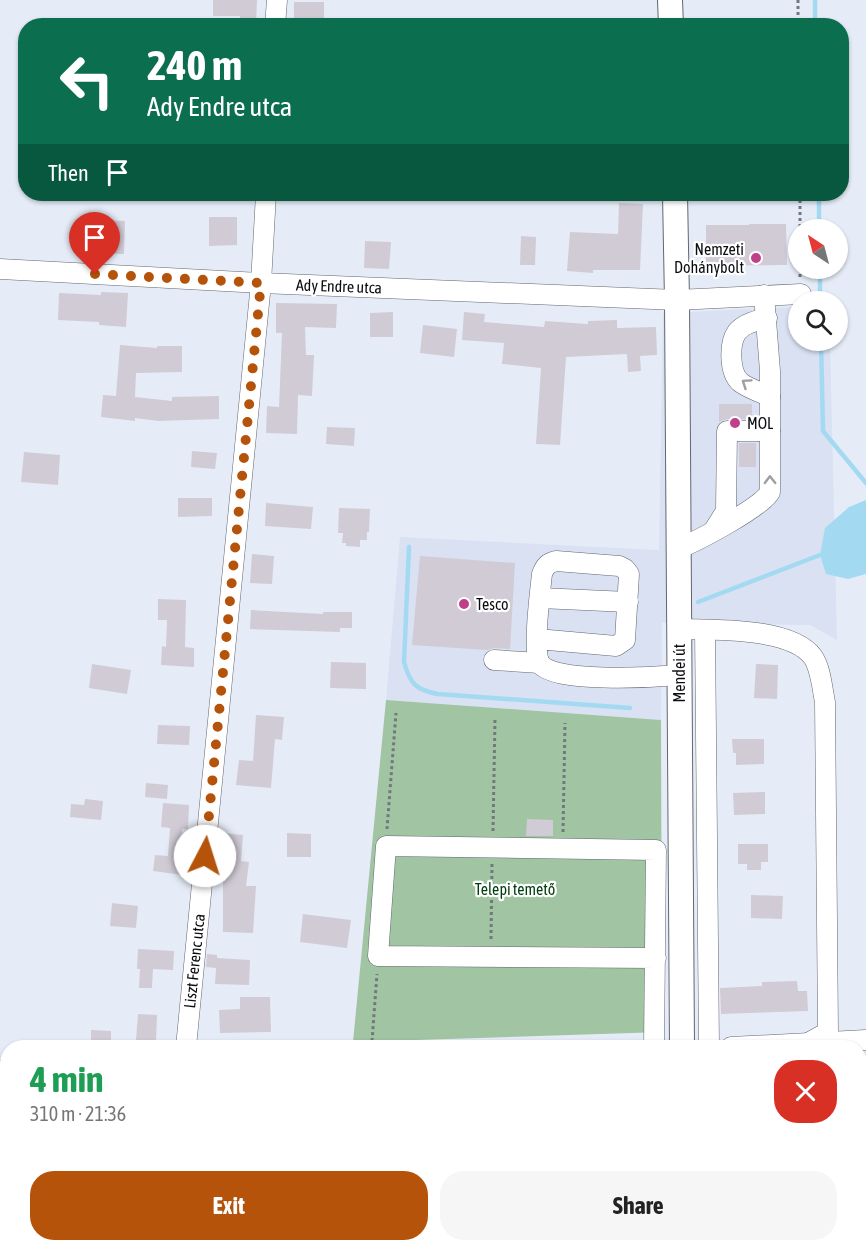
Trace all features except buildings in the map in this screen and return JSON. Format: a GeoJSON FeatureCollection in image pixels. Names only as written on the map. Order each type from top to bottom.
{"type":"FeatureCollection","features":[{"type":"Feature","properties":{"kind":"main road"},"geometry":{"type":"LineString","coordinates":[[670,0],[671,18]]}},
{"type":"Feature","properties":{"kind":"main road","name":"Mendei út"},"geometry":{"type":"LineString","coordinates":[[675,201],[682,1040]]}},
{"type":"Feature","properties":{"kind":"street"},"geometry":{"type":"LineString","coordinates":[[276,18],[277,0]]}},
{"type":"Feature","properties":{"kind":"street","name":"Liszt Ferenc utca"},"geometry":{"type":"LineString","coordinates":[[187,1040],[261,283],[266,201]]}},
{"type":"Feature","properties":{"kind":"street","name":"Ady Endre utca"},"geometry":{"type":"LineString","coordinates":[[0,269],[261,283],[677,300]]}},
{"type":"Feature","properties":{"kind":"street"},"geometry":{"type":"LineString","coordinates":[[677,300],[788,294]]}},
{"type":"Feature","properties":{"kind":"street"},"geometry":{"type":"LineString","coordinates":[[678,549],[711,534],[769,495],[770,397],[764,295]]}},
{"type":"Feature","properties":{"kind":"street"},"geometry":{"type":"LineString","coordinates":[[766,318],[737,331],[732,344],[733,370],[739,381],[770,397]]}},
{"type":"Feature","properties":{"kind":"street"},"geometry":{"type":"LineString","coordinates":[[711,534],[726,512],[727,431],[770,431]]}},
{"type":"Feature","properties":{"kind":"street"},"geometry":{"type":"LineString","coordinates":[[537,639],[616,646],[625,640],[629,574],[619,566],[550,562],[542,574],[537,639],[540,663],[562,674],[633,679],[679,675]]}},
{"type":"Feature","properties":{"kind":"street"},"geometry":{"type":"LineString","coordinates":[[540,598],[627,602]]}},
{"type":"Feature","properties":{"kind":"street"},"geometry":{"type":"LineString","coordinates":[[679,629],[767,634],[786,639],[801,646],[812,656],[818,667],[825,702],[835,974],[828,1032],[817,1040]]}},
{"type":"Feature","properties":{"kind":"street","name":"Mendei út"},"geometry":{"type":"LineString","coordinates":[[705,630],[709,1040]]}},
{"type":"Feature","properties":{"kind":"street"},"geometry":{"type":"LineString","coordinates":[[494,660],[540,663]]}},
{"type":"Feature","properties":{"kind":"street"},"geometry":{"type":"LineString","coordinates":[[654,1040],[656,958],[656,850],[386,846],[378,956],[656,958]]}},
{"type":"Feature","properties":{"kind":"path"},"geometry":{"type":"LineString","coordinates":[[798,0],[798,18]]}},
{"type":"Feature","properties":{"kind":"path"},"geometry":{"type":"LineString","coordinates":[[800,201],[800,219]]}},
{"type":"Feature","properties":{"kind":"path"},"geometry":{"type":"LineString","coordinates":[[386,846],[396,713]]}},
{"type":"Feature","properties":{"kind":"path"},"geometry":{"type":"LineString","coordinates":[[563,849],[565,723]]}},
{"type":"Feature","properties":{"kind":"path"},"geometry":{"type":"LineString","coordinates":[[372,1040],[378,956]]}},
{"type":"Feature","properties":{"kind":"shaded area"},"geometry":{"type":"Polygon","coordinates":[[[788,307],[788,351],[830,351],[837,640],[810,625],[662,623],[661,720],[386,700],[400,537],[659,550],[663,313],[788,307]]]}},
{"type":"Feature","properties":{"kind":"green space","name":"Telepi temető"},"geometry":{"type":"Polygon","coordinates":[[[386,700],[661,720],[662,1032],[353,1040],[386,700]]]}},
{"type":"Feature","properties":{"kind":"water"},"geometry":{"type":"Polygon","coordinates":[[[866,500],[866,574],[848,579],[826,574],[820,555],[825,528],[849,507],[866,500]]]}},
{"type":"Feature","properties":{"kind":"waterway"},"geometry":{"type":"LineString","coordinates":[[815,0],[815,18]]}},
{"type":"Feature","properties":{"kind":"waterway"},"geometry":{"type":"LineString","coordinates":[[819,201],[819,219]]}},
{"type":"Feature","properties":{"kind":"waterway"},"geometry":{"type":"LineString","coordinates":[[820,279],[820,291]]}},
{"type":"Feature","properties":{"kind":"waterway"},"geometry":{"type":"LineString","coordinates":[[821,351],[823,431],[866,483]]}},
{"type":"Feature","properties":{"kind":"waterway"},"geometry":{"type":"LineString","coordinates":[[409,547],[404,662],[409,676],[419,688],[438,694],[630,708]]}},
{"type":"Feature","properties":{"kind":"waterway"},"geometry":{"type":"LineString","coordinates":[[698,602],[820,555]]}},
{"type":"Feature","properties":{"kind":"place","name":"Nemzeti Dohánybolt"},"geometry":{"type":"Point","coordinates":[756,258]}},
{"type":"Feature","properties":{"kind":"place","name":"MOL"},"geometry":{"type":"Point","coordinates":[735,423]}},
{"type":"Feature","properties":{"kind":"place","name":"Tesco"},"geometry":{"type":"Point","coordinates":[464,604]}},
{"type":"Feature","properties":{"kind":"route"},"geometry":{"type":"LineString","coordinates":[[95,274],[261,283],[205,856]]}}]}
